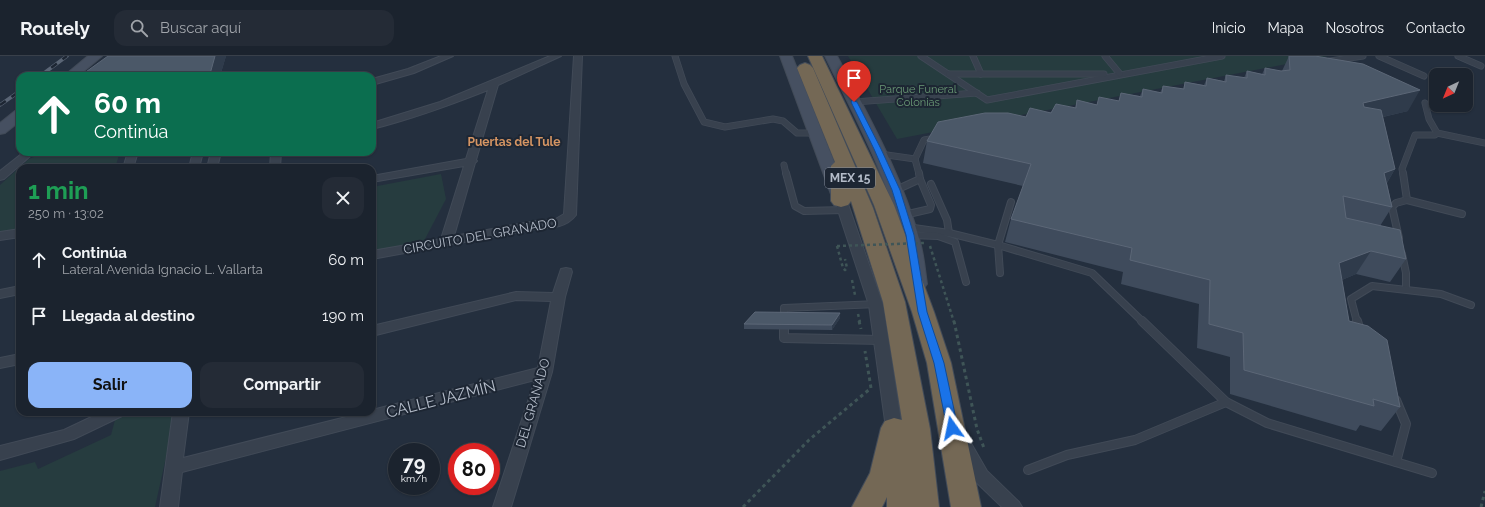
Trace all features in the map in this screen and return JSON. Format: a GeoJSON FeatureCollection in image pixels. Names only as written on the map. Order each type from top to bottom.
{"type":"FeatureCollection","features":[{"type":"Feature","properties":{"kind":"highway","name":"MEX 15"},"geometry":{"type":"LineString","coordinates":[[800,56],[863,208],[917,429],[924,507]]}},
{"type":"Feature","properties":{"kind":"highway","name":"MEX 15"},"geometry":{"type":"LineString","coordinates":[[815,56],[884,205],[923,312],[939,363],[966,507]]}},
{"type":"Feature","properties":{"kind":"highway"},"geometry":{"type":"LineString","coordinates":[[839,151],[843,205]]}},
{"type":"Feature","properties":{"kind":"highway"},"geometry":{"type":"LineString","coordinates":[[867,507],[884,474],[894,428]]}},
{"type":"Feature","properties":{"kind":"highway"},"geometry":{"type":"LineString","coordinates":[[894,428],[902,507]]}},
{"type":"Feature","properties":{"kind":"street"},"geometry":{"type":"LineString","coordinates":[[75,72],[96,56]]}},
{"type":"Feature","properties":{"kind":"street"},"geometry":{"type":"LineString","coordinates":[[376,74],[432,56]]}},
{"type":"Feature","properties":{"kind":"street"},"geometry":{"type":"LineString","coordinates":[[376,81],[411,71],[449,56]]}},
{"type":"Feature","properties":{"kind":"street"},"geometry":{"type":"LineString","coordinates":[[376,125],[437,107],[557,56]]}},
{"type":"Feature","properties":{"kind":"street","name":"CIRCUITO DEL GRANADO"},"geometry":{"type":"LineString","coordinates":[[376,254],[567,220],[570,215],[578,56]]}},
{"type":"Feature","properties":{"kind":"street"},"geometry":{"type":"LineString","coordinates":[[786,56],[858,248],[885,303],[881,340],[894,428]]}},
{"type":"Feature","properties":{"kind":"street"},"geometry":{"type":"LineString","coordinates":[[831,56],[880,154],[896,190],[907,226],[923,312]]}},
{"type":"Feature","properties":{"kind":"street"},"geometry":{"type":"LineString","coordinates":[[446,242],[472,161],[494,84]]}},
{"type":"Feature","properties":{"kind":"street"},"geometry":{"type":"LineString","coordinates":[[0,130],[16,117]]}},
{"type":"Feature","properties":{"kind":"street"},"geometry":{"type":"LineString","coordinates":[[0,177],[25,156]]}},
{"type":"Feature","properties":{"kind":"street"},"geometry":{"type":"LineString","coordinates":[[376,178],[472,161]]}},
{"type":"Feature","properties":{"kind":"street"},"geometry":{"type":"LineString","coordinates":[[0,236],[16,234]]}},
{"type":"Feature","properties":{"kind":"street","name":"DEL GRANADO"},"geometry":{"type":"LineString","coordinates":[[502,507],[545,372],[558,297],[566,272]]}},
{"type":"Feature","properties":{"kind":"street"},"geometry":{"type":"LineString","coordinates":[[0,294],[16,291]]}},
{"type":"Feature","properties":{"kind":"street"},"geometry":{"type":"LineString","coordinates":[[376,330],[516,296],[558,297]]}},
{"type":"Feature","properties":{"kind":"street"},"geometry":{"type":"LineString","coordinates":[[0,363],[16,360]]}},
{"type":"Feature","properties":{"kind":"street","name":"CALLE JAZMÍN"},"geometry":{"type":"LineString","coordinates":[[376,415],[545,372]]}},
{"type":"Feature","properties":{"kind":"street"},"geometry":{"type":"LineString","coordinates":[[0,453],[68,435],[108,416]]}},
{"type":"Feature","properties":{"kind":"street"},"geometry":{"type":"LineString","coordinates":[[169,507],[181,416]]}},
{"type":"Feature","properties":{"kind":"street","name":"CALLE JAZMÍN"},"geometry":{"type":"LineString","coordinates":[[175,467],[374,416]]}},
{"type":"Feature","properties":{"kind":"street"},"geometry":{"type":"LineString","coordinates":[[952,428],[982,476],[1013,507]]}},
{"type":"Feature","properties":{"kind":"lane"},"geometry":{"type":"LineString","coordinates":[[675,56],[684,84],[704,122],[725,127],[773,119],[783,121],[797,133],[815,133]]}},
{"type":"Feature","properties":{"kind":"lane"},"geometry":{"type":"LineString","coordinates":[[921,56],[987,100],[1222,56]]}},
{"type":"Feature","properties":{"kind":"lane"},"geometry":{"type":"LineString","coordinates":[[973,56],[981,74]]}},
{"type":"Feature","properties":{"kind":"lane"},"geometry":{"type":"LineString","coordinates":[[1105,56],[1120,74]]}},
{"type":"Feature","properties":{"kind":"lane"},"geometry":{"type":"LineString","coordinates":[[1328,62],[1363,56]]}},
{"type":"Feature","properties":{"kind":"lane"},"geometry":{"type":"LineString","coordinates":[[1379,56],[1424,76]]}},
{"type":"Feature","properties":{"kind":"lane"},"geometry":{"type":"LineString","coordinates":[[1458,56],[1481,66]]}},
{"type":"Feature","properties":{"kind":"lane"},"geometry":{"type":"LineString","coordinates":[[949,74],[1120,74]]}},
{"type":"Feature","properties":{"kind":"lane"},"geometry":{"type":"LineString","coordinates":[[854,102],[977,93]]}},
{"type":"Feature","properties":{"kind":"lane"},"geometry":{"type":"LineString","coordinates":[[1425,103],[1429,119],[1437,133]]}},
{"type":"Feature","properties":{"kind":"lane"},"geometry":{"type":"LineString","coordinates":[[1407,200],[1402,169],[1415,134],[1435,135],[1437,133],[1485,143]]}},
{"type":"Feature","properties":{"kind":"lane"},"geometry":{"type":"LineString","coordinates":[[907,226],[930,209],[931,205],[920,179],[915,159],[924,140],[939,137]]}},
{"type":"Feature","properties":{"kind":"lane"},"geometry":{"type":"LineString","coordinates":[[880,154],[915,159]]}},
{"type":"Feature","properties":{"kind":"lane"},"geometry":{"type":"LineString","coordinates":[[897,157],[909,162],[918,171]]}},
{"type":"Feature","properties":{"kind":"lane"},"geometry":{"type":"LineString","coordinates":[[784,165],[795,206],[799,209],[804,211],[843,205]]}},
{"type":"Feature","properties":{"kind":"lane"},"geometry":{"type":"LineString","coordinates":[[896,190],[920,179]]}},
{"type":"Feature","properties":{"kind":"lane"},"geometry":{"type":"LineString","coordinates":[[932,184],[938,202],[947,220],[949,232]]}},
{"type":"Feature","properties":{"kind":"lane"},"geometry":{"type":"LineString","coordinates":[[1406,289],[1406,273],[1392,207],[1396,203],[1407,200],[1462,214]]}},
{"type":"Feature","properties":{"kind":"lane"},"geometry":{"type":"LineString","coordinates":[[1000,273],[998,245],[1011,202]]}},
{"type":"Feature","properties":{"kind":"lane"},"geometry":{"type":"LineString","coordinates":[[907,226],[949,232],[1092,273],[1226,402],[1267,423],[1432,473]]}},
{"type":"Feature","properties":{"kind":"lane"},"geometry":{"type":"LineString","coordinates":[[907,226],[955,242],[966,282]]}},
{"type":"Feature","properties":{"kind":"lane"},"geometry":{"type":"LineString","coordinates":[[1362,337],[1351,299],[1372,286],[1441,294],[1471,305]]}},
{"type":"Feature","properties":{"kind":"lane"},"geometry":{"type":"LineString","coordinates":[[881,340],[784,338],[784,308],[857,306],[885,303]]}},
{"type":"Feature","properties":{"kind":"lane"},"geometry":{"type":"LineString","coordinates":[[1392,393],[1406,424],[1396,462]]}},
{"type":"Feature","properties":{"kind":"lane"},"geometry":{"type":"LineString","coordinates":[[1028,470],[1067,455],[1135,440],[1226,402]]}},
{"type":"Feature","properties":{"kind":"path"},"geometry":{"type":"LineString","coordinates":[[850,270],[846,255],[847,268],[845,270],[843,268],[837,246],[924,242]]}},
{"type":"Feature","properties":{"kind":"path"},"geometry":{"type":"LineString","coordinates":[[743,507],[808,440],[871,388],[851,277]]}},
{"type":"Feature","properties":{"kind":"path"},"geometry":{"type":"LineString","coordinates":[[1481,507],[1485,491]]}},
{"type":"Feature","properties":{"kind":"green space","name":"Parque Funeral Colonias"},"geometry":{"type":"Polygon","coordinates":[[[848,56],[1328,56],[897,139],[848,56]]]}},
{"type":"Feature","properties":{"kind":"green space"},"geometry":{"type":"Polygon","coordinates":[[[36,156],[119,156],[116,164],[23,164],[36,156]]]}},
{"type":"Feature","properties":{"kind":"green space"},"geometry":{"type":"Polygon","coordinates":[[[16,171],[16,230],[0,232],[0,185],[16,171]]]}},
{"type":"Feature","properties":{"kind":"green space"},"geometry":{"type":"Polygon","coordinates":[[[441,174],[446,199],[424,241],[376,250],[376,186],[441,174]]]}},
{"type":"Feature","properties":{"kind":"green space"},"geometry":{"type":"Polygon","coordinates":[[[124,416],[175,416],[155,507],[0,507],[0,471],[35,462],[38,469],[111,435],[115,420],[124,416]]]}},
{"type":"Feature","properties":{"kind":"building"},"geometry":{"type":"Polygon","coordinates":[[[108,56],[215,56],[211,72],[86,72],[108,56]]]}},
{"type":"Feature","properties":{"kind":"building"},"geometry":{"type":"Polygon","coordinates":[[[1289,56],[1315,56],[1363,64],[1420,90],[1363,103],[1364,107],[1381,110],[1395,169],[1384,173],[1392,207],[1343,196],[1346,218],[1400,230],[1406,259],[1371,251],[1339,263],[1349,321],[1368,326],[1387,340],[1400,407],[1373,399],[1374,406],[1244,370],[1243,333],[1209,324],[1210,280],[1130,260],[1132,248],[1011,219],[1031,164],[927,141],[938,122],[985,113],[1008,113],[1026,117],[1030,108],[1051,113],[1056,104],[1076,108],[1077,100],[1097,105],[1099,97],[1119,101],[1121,93],[1142,97],[1143,89],[1162,93],[1163,86],[1184,89],[1185,82],[1206,86],[1207,78],[1226,82],[1226,75],[1247,78],[1247,71],[1265,75],[1265,68],[1281,71],[1290,70],[1289,56]]]}},
{"type":"Feature","properties":{"kind":"building"},"geometry":{"type":"Polygon","coordinates":[[[755,312],[840,313],[832,325],[744,324],[755,312]]]}},
{"type":"Feature","properties":{"kind":"railway"},"geometry":{"type":"LineString","coordinates":[[45,72],[67,56]]}},
{"type":"Feature","properties":{"kind":"railway"},"geometry":{"type":"LineString","coordinates":[[0,105],[16,94]]}},
{"type":"Feature","properties":{"kind":"district","name":"Puertas del Tule"},"geometry":{"type":"Point","coordinates":[514,142]}},
{"type":"Feature","properties":{"kind":"route"},"geometry":{"type":"LineString","coordinates":[[854,102],[878,149],[896,190],[910,235],[923,312],[939,363],[952,428]]}}]}
